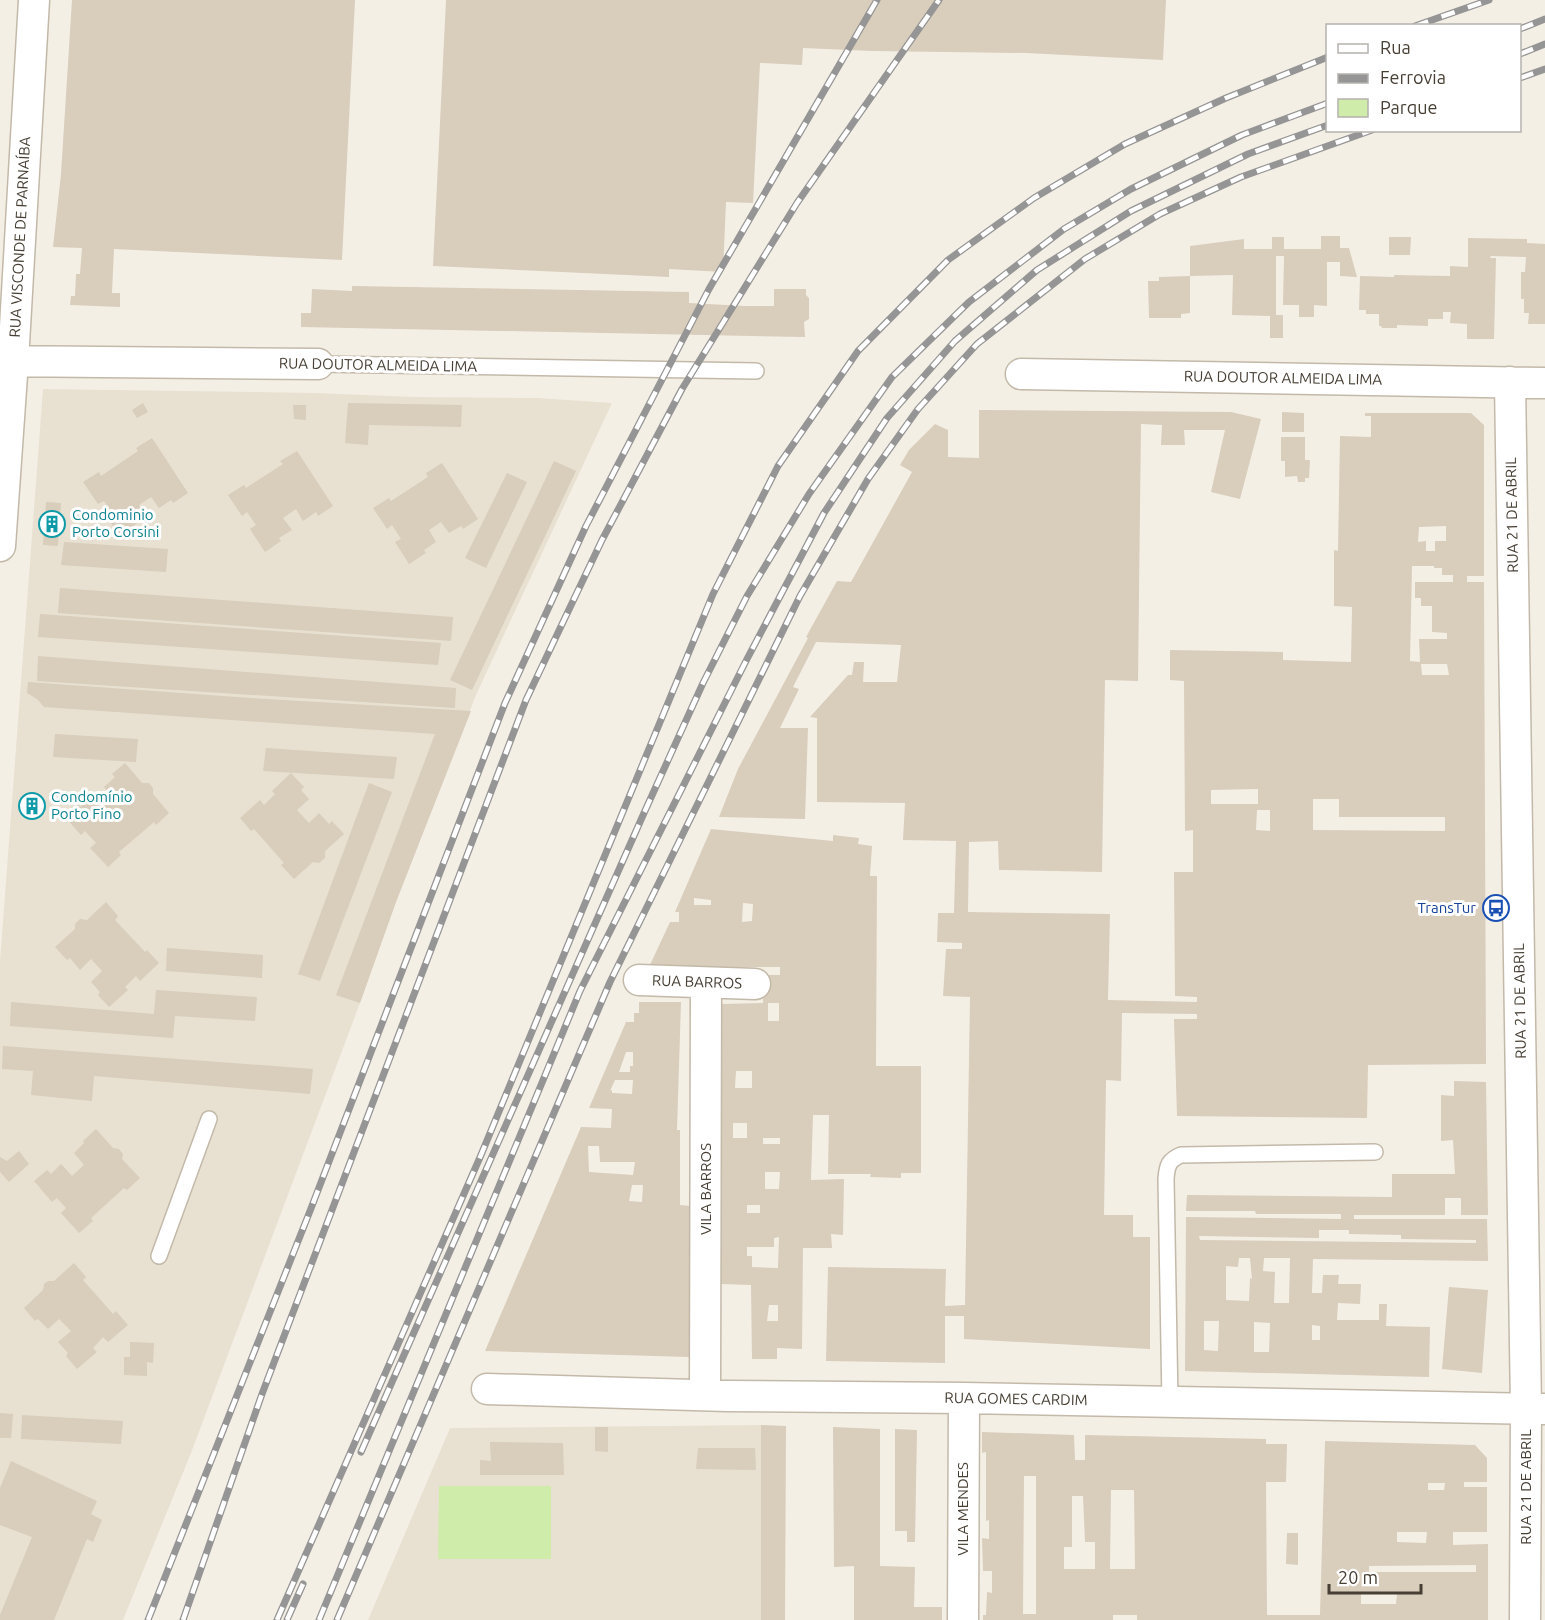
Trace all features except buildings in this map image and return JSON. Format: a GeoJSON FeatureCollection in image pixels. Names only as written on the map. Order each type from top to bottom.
{"type":"FeatureCollection","features":[{"type":"Feature","properties":{"kind":"street","name":"RUA VISCONDE DE PARNAÍBA"},"geometry":{"type":"LineString","coordinates":[[0,546],[7,361],[34,0]]}},
{"type":"Feature","properties":{"kind":"street","name":"RUA DOUTOR ALMEIDA LIMA"},"geometry":{"type":"LineString","coordinates":[[7,361],[318,364]]}},
{"type":"Feature","properties":{"kind":"street","name":"RUA DOUTOR ALMEIDA LIMA"},"geometry":{"type":"LineString","coordinates":[[1021,374],[1545,383]]}},
{"type":"Feature","properties":{"kind":"street","name":"RUA 21 DE ABRIL"},"geometry":{"type":"LineString","coordinates":[[1510,382],[1535,1408],[1525,1620]]}},
{"type":"Feature","properties":{"kind":"street","name":"RUA BARROS"},"geometry":{"type":"LineString","coordinates":[[639,980],[755,984]]}},
{"type":"Feature","properties":{"kind":"street","name":"VILA BARROS"},"geometry":{"type":"LineString","coordinates":[[705,1395],[706,983]]}},
{"type":"Feature","properties":{"kind":"street","name":"RUA GOMES CARDIM"},"geometry":{"type":"LineString","coordinates":[[487,1389],[705,1395],[1535,1408]]}},
{"type":"Feature","properties":{"kind":"street","name":"VILA MENDES"},"geometry":{"type":"LineString","coordinates":[[963,1620],[964,1398]]}},
{"type":"Feature","properties":{"kind":"lane","name":"RUA DOUTOR ALMEIDA LIMA"},"geometry":{"type":"LineString","coordinates":[[318,364],[756,371]]}},
{"type":"Feature","properties":{"kind":"lane"},"geometry":{"type":"LineString","coordinates":[[159,1256],[209,1119]]}},
{"type":"Feature","properties":{"kind":"lane"},"geometry":{"type":"LineString","coordinates":[[1170,1402],[1166,1179],[1167,1167],[1173,1158],[1181,1155],[1375,1152]]}},
{"type":"Feature","properties":{"kind":"shaded area"},"geometry":{"type":"Polygon","coordinates":[[[43,389],[538,398],[612,403],[476,695],[396,902],[191,1453],[123,1620],[0,1620],[0,961],[43,389]]]}},
{"type":"Feature","properties":{"kind":"shaded area"},"geometry":{"type":"Polygon","coordinates":[[[761,1425],[761,1620],[368,1620],[450,1428],[761,1425]]]}},
{"type":"Feature","properties":{"kind":"green space"},"geometry":{"type":"Polygon","coordinates":[[[439,1486],[551,1486],[551,1559],[438,1559],[439,1486]]]}},
{"type":"Feature","properties":{"kind":"railway"},"geometry":{"type":"LineString","coordinates":[[148,1620],[310,1211],[505,703],[586,526],[709,289],[877,0]]}},
{"type":"Feature","properties":{"kind":"railway"},"geometry":{"type":"LineString","coordinates":[[183,1620],[262,1394],[526,700],[602,540],[682,389],[797,203],[939,0]]}},
{"type":"Feature","properties":{"kind":"railway"},"geometry":{"type":"LineString","coordinates":[[1421,24],[1489,0]]}},
{"type":"Feature","properties":{"kind":"railway"},"geometry":{"type":"LineString","coordinates":[[1521,29],[1545,19]]}},
{"type":"Feature","properties":{"kind":"railway"},"geometry":{"type":"LineString","coordinates":[[1521,54],[1545,44]]}},
{"type":"Feature","properties":{"kind":"railway"},"geometry":{"type":"LineString","coordinates":[[277,1620],[481,1155],[713,594],[778,466],[858,351],[948,260],[1034,198],[1125,144],[1226,98],[1326,58]]}},
{"type":"Feature","properties":{"kind":"railway"},"geometry":{"type":"LineString","coordinates":[[1521,78],[1545,69]]}},
{"type":"Feature","properties":{"kind":"railway"},"geometry":{"type":"LineString","coordinates":[[361,1452],[703,683],[747,596],[809,494],[892,377],[969,302],[1064,229],[1131,189],[1242,135],[1326,104]]}},
{"type":"Feature","properties":{"kind":"railway"},"geometry":{"type":"LineString","coordinates":[[319,1620],[580,991],[747,659],[824,513],[887,418],[955,341],[1037,270],[1131,211],[1248,154],[1326,126]]}},
{"type":"Feature","properties":{"kind":"railway"},"geometry":{"type":"LineString","coordinates":[[337,1620],[610,982],[800,596],[868,479],[918,409],[977,344],[1085,259],[1160,214],[1241,177],[1366,132]]}},
{"type":"Feature","properties":{"kind":"railway"},"geometry":{"type":"LineString","coordinates":[[287,1620],[303,1584]]}},
{"type":"Feature","properties":{"kind":"place","name":"Condominio Porto Corsini"},"geometry":{"type":"Point","coordinates":[52,524]}},
{"type":"Feature","properties":{"kind":"place","name":"Condomínio Porto Fino"},"geometry":{"type":"Point","coordinates":[32,806]}},
{"type":"Feature","properties":{"kind":"place","name":"TransTur"},"geometry":{"type":"Point","coordinates":[1496,908]}}]}
